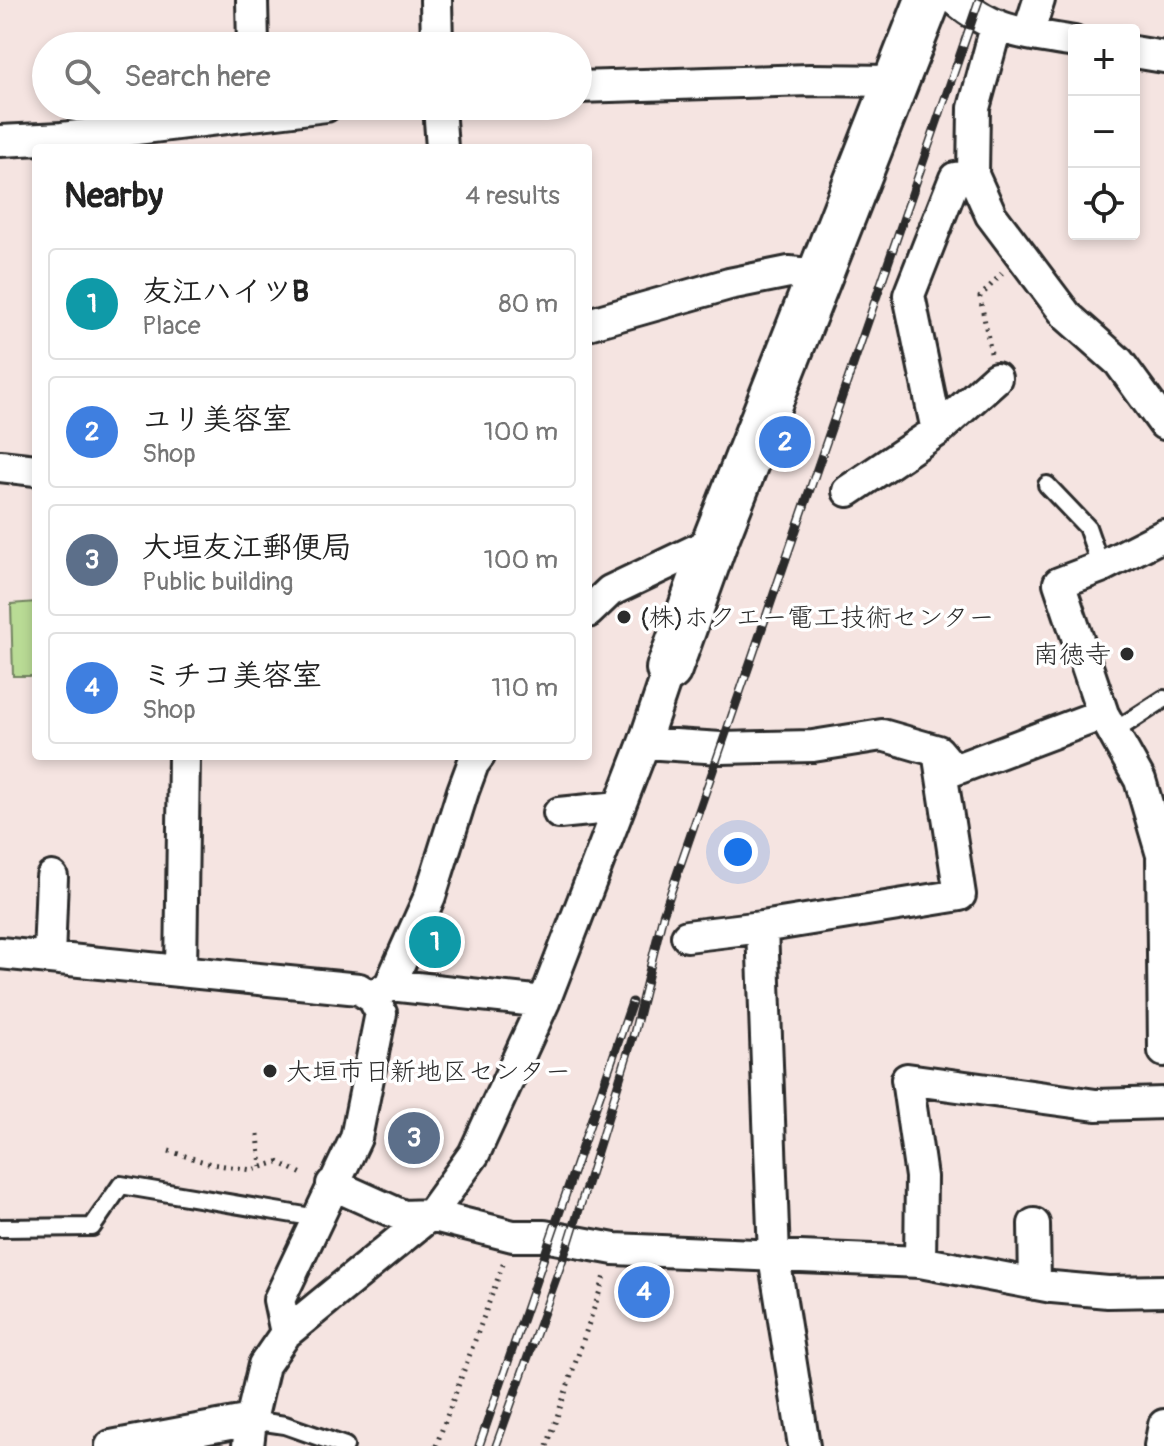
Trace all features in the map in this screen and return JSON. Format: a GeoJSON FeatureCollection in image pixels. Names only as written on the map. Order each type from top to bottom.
{"type":"FeatureCollection","features":[{"type":"Feature","properties":{"kind":"street"},"geometry":{"type":"LineString","coordinates":[[252,0],[253,32]]}},
{"type":"Feature","properties":{"kind":"street"},"geometry":{"type":"LineString","coordinates":[[436,0],[437,32]]}},
{"type":"Feature","properties":{"kind":"street"},"geometry":{"type":"LineString","coordinates":[[111,1446],[250,1433],[264,1365],[286,1333],[430,1215],[474,1154],[544,1002],[644,743],[715,541],[928,0]]}},
{"type":"Feature","properties":{"kind":"street"},"geometry":{"type":"LineString","coordinates":[[956,0],[974,16],[996,27],[1068,41]]}},
{"type":"Feature","properties":{"kind":"street"},"geometry":{"type":"LineString","coordinates":[[1028,34],[1039,0]]}},
{"type":"Feature","properties":{"kind":"street"},"geometry":{"type":"LineString","coordinates":[[996,27],[974,108],[973,175],[991,215],[1067,316],[1119,362],[1164,424]]}},
{"type":"Feature","properties":{"kind":"street"},"geometry":{"type":"LineString","coordinates":[[1140,53],[1164,57]]}},
{"type":"Feature","properties":{"kind":"street"},"geometry":{"type":"LineString","coordinates":[[592,87],[810,80],[894,81]]}},
{"type":"Feature","properties":{"kind":"street"},"geometry":{"type":"LineString","coordinates":[[0,141],[62,138],[185,120]]}},
{"type":"Feature","properties":{"kind":"street"},"geometry":{"type":"LineString","coordinates":[[440,120],[442,144]]}},
{"type":"Feature","properties":{"kind":"street"},"geometry":{"type":"LineString","coordinates":[[937,431],[909,295],[955,178],[973,175]]}},
{"type":"Feature","properties":{"kind":"street"},"geometry":{"type":"LineString","coordinates":[[592,323],[729,284],[789,272],[819,275]]}},
{"type":"Feature","properties":{"kind":"street"},"geometry":{"type":"LineString","coordinates":[[848,491],[937,431],[996,378]]}},
{"type":"Feature","properties":{"kind":"street"},"geometry":{"type":"LineString","coordinates":[[0,466],[32,470]]}},
{"type":"Feature","properties":{"kind":"street"},"geometry":{"type":"LineString","coordinates":[[1164,535],[1101,567],[1059,583],[1108,723],[1140,780],[1162,855],[1164,1051]]}},
{"type":"Feature","properties":{"kind":"street"},"geometry":{"type":"LineString","coordinates":[[592,608],[610,591],[715,541]]}},
{"type":"Feature","properties":{"kind":"street"},"geometry":{"type":"LineString","coordinates":[[644,743],[721,748],[813,746],[882,735],[938,751],[954,770],[1108,723]]}},
{"type":"Feature","properties":{"kind":"street"},"geometry":{"type":"LineString","coordinates":[[687,936],[960,895],[938,751]]}},
{"type":"Feature","properties":{"kind":"street"},"geometry":{"type":"LineString","coordinates":[[181,971],[184,760]]}},
{"type":"Feature","properties":{"kind":"street"},"geometry":{"type":"LineString","coordinates":[[286,1333],[279,1300],[356,1138],[381,1013],[382,992],[430,896],[476,760]]}},
{"type":"Feature","properties":{"kind":"street"},"geometry":{"type":"LineString","coordinates":[[559,813],[619,807]]}},
{"type":"Feature","properties":{"kind":"street"},"geometry":{"type":"LineString","coordinates":[[49,958],[52,877]]}},
{"type":"Feature","properties":{"kind":"street"},"geometry":{"type":"LineString","coordinates":[[762,927],[774,1257],[804,1446]]}},
{"type":"Feature","properties":{"kind":"street"},"geometry":{"type":"LineString","coordinates":[[0,953],[382,992],[544,1002]]}},
{"type":"Feature","properties":{"kind":"street"},"geometry":{"type":"LineString","coordinates":[[920,1262],[921,1177],[907,1079],[1096,1105],[1164,1103]]}},
{"type":"Feature","properties":{"kind":"street"},"geometry":{"type":"LineString","coordinates":[[326,1198],[403,1216],[430,1215],[513,1236],[544,1236],[614,1249],[920,1262],[1035,1284],[1108,1292],[1164,1291]]}},
{"type":"Feature","properties":{"kind":"street"},"geometry":{"type":"LineString","coordinates":[[1034,1224],[1035,1284]]}},
{"type":"Feature","properties":{"kind":"street"},"geometry":{"type":"LineString","coordinates":[[1160,1446],[1164,1425]]}},
{"type":"Feature","properties":{"kind":"lane"},"geometry":{"type":"LineString","coordinates":[[1047,485],[1087,527],[1101,567]]}},
{"type":"Feature","properties":{"kind":"lane"},"geometry":{"type":"LineString","coordinates":[[1108,723],[1164,699]]}},
{"type":"Feature","properties":{"kind":"lane"},"geometry":{"type":"LineString","coordinates":[[0,1228],[92,1227],[121,1185],[326,1198]]}},
{"type":"Feature","properties":{"kind":"lane"},"geometry":{"type":"LineString","coordinates":[[250,1433],[285,1425],[345,1446]]}},
{"type":"Feature","properties":{"kind":"path"},"geometry":{"type":"LineString","coordinates":[[996,378],[980,297],[1020,254]]}},
{"type":"Feature","properties":{"kind":"path"},"geometry":{"type":"LineString","coordinates":[[258,1134],[261,1167]]}},
{"type":"Feature","properties":{"kind":"path"},"geometry":{"type":"LineString","coordinates":[[169,1151],[211,1164],[252,1170],[278,1162],[307,1177],[326,1198]]}},
{"type":"Feature","properties":{"kind":"path"},"geometry":{"type":"LineString","coordinates":[[436,1446],[513,1236]]}},
{"type":"Feature","properties":{"kind":"path"},"geometry":{"type":"LineString","coordinates":[[547,1446],[614,1249]]}},
{"type":"Feature","properties":{"kind":"green space"},"geometry":{"type":"Polygon","coordinates":[[[32,602],[32,676],[13,676],[11,604],[32,602]]]}},
{"type":"Feature","properties":{"kind":"railway"},"geometry":{"type":"LineString","coordinates":[[496,1446],[569,1242],[634,1033],[663,915],[979,0]]}},
{"type":"Feature","properties":{"kind":"railway"},"geometry":{"type":"LineString","coordinates":[[479,1446],[632,1002]]}},
{"type":"Feature","properties":{"kind":"place","name":"ユリ美容室"},"geometry":{"type":"Point","coordinates":[785,442]}},
{"type":"Feature","properties":{"kind":"place","name":"(株)ホクエー電工技術センター"},"geometry":{"type":"Point","coordinates":[624,617]}},
{"type":"Feature","properties":{"kind":"place","name":"南徳寺"},"geometry":{"type":"Point","coordinates":[1127,654]}},
{"type":"Feature","properties":{"kind":"place","name":"友江ハイツB"},"geometry":{"type":"Point","coordinates":[435,942]}},
{"type":"Feature","properties":{"kind":"place","name":"大垣市日新地区センター"},"geometry":{"type":"Point","coordinates":[270,1071]}},
{"type":"Feature","properties":{"kind":"place","name":"大垣友江郵便局"},"geometry":{"type":"Point","coordinates":[414,1138]}},
{"type":"Feature","properties":{"kind":"place","name":"ミチコ美容室"},"geometry":{"type":"Point","coordinates":[644,1292]}}]}
